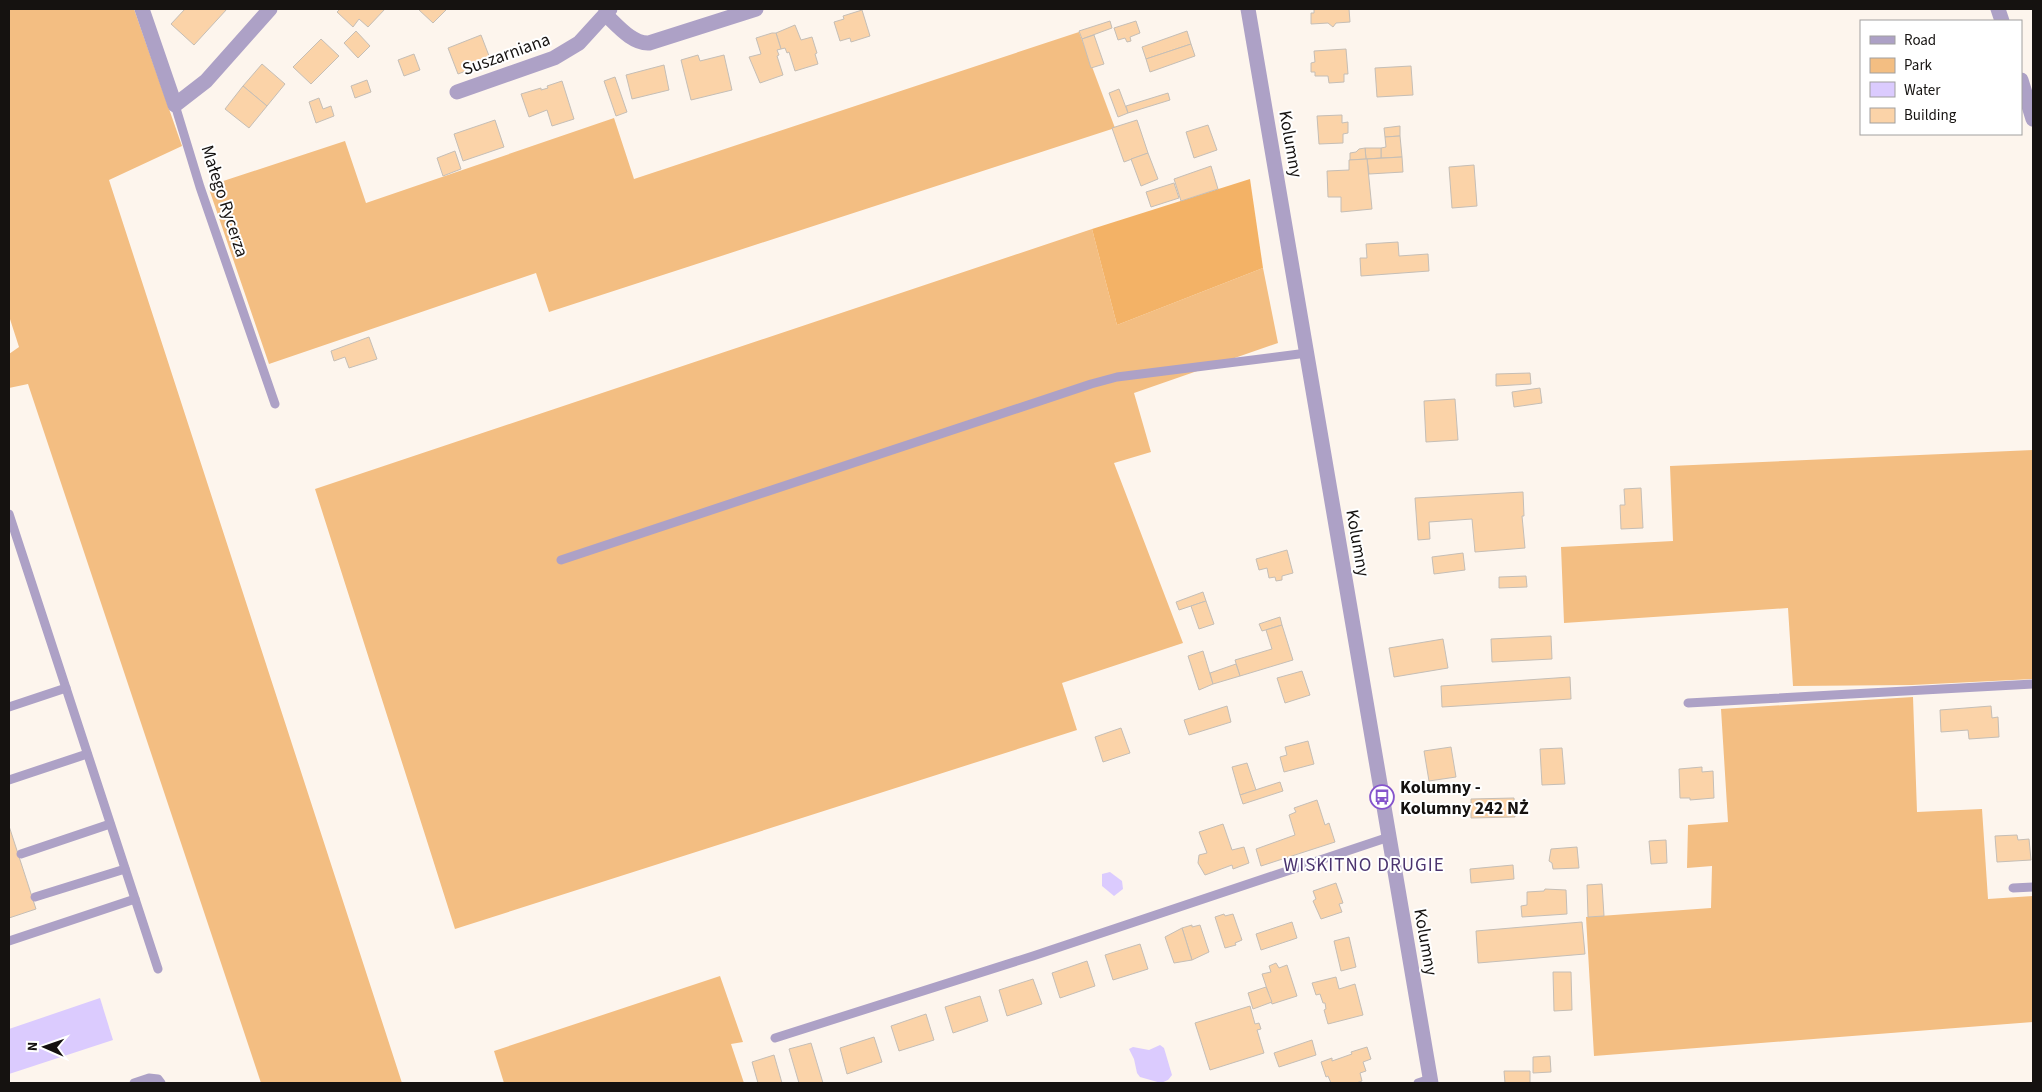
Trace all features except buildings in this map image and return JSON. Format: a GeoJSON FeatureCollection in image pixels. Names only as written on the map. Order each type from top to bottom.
{"type":"FeatureCollection","features":[{"type":"Feature","properties":{"kind":"street","name":"Małego Rycerza"},"geometry":{"type":"LineString","coordinates":[[142,9],[175,105]]}},
{"type":"Feature","properties":{"kind":"street"},"geometry":{"type":"LineString","coordinates":[[175,105],[206,82],[270,9]]}},
{"type":"Feature","properties":{"kind":"street"},"geometry":{"type":"LineString","coordinates":[[607,11],[636,41],[642,44],[649,44],[756,9]]}},
{"type":"Feature","properties":{"kind":"street","name":"Kolumny"},"geometry":{"type":"LineString","coordinates":[[1248,9],[1389,836],[1426,1082]]}},
{"type":"Feature","properties":{"kind":"street","name":"Suszarniana"},"geometry":{"type":"LineString","coordinates":[[457,92],[554,58],[578,43],[607,11]]}},
{"type":"Feature","properties":{"kind":"street"},"geometry":{"type":"LineString","coordinates":[[2022,83],[2033,119]]}},
{"type":"Feature","properties":{"kind":"lane","name":"Małego Rycerza"},"geometry":{"type":"LineString","coordinates":[[175,105],[200,187],[275,404]]}},
{"type":"Feature","properties":{"kind":"lane"},"geometry":{"type":"LineString","coordinates":[[561,560],[1100,382],[1117,378],[1308,353]]}},
{"type":"Feature","properties":{"kind":"lane"},"geometry":{"type":"LineString","coordinates":[[9,514],[158,969]]}},
{"type":"Feature","properties":{"kind":"lane"},"geometry":{"type":"LineString","coordinates":[[1688,702],[2033,684]]}},
{"type":"Feature","properties":{"kind":"lane"},"geometry":{"type":"LineString","coordinates":[[9,707],[66,688]]}},
{"type":"Feature","properties":{"kind":"lane"},"geometry":{"type":"LineString","coordinates":[[9,780],[87,754]]}},
{"type":"Feature","properties":{"kind":"lane"},"geometry":{"type":"LineString","coordinates":[[21,854],[110,824]]}},
{"type":"Feature","properties":{"kind":"lane"},"geometry":{"type":"LineString","coordinates":[[775,1038],[1033,956],[1389,836]]}},
{"type":"Feature","properties":{"kind":"lane"},"geometry":{"type":"LineString","coordinates":[[35,897],[125,869]]}},
{"type":"Feature","properties":{"kind":"lane"},"geometry":{"type":"LineString","coordinates":[[2013,888],[2033,887]]}},
{"type":"Feature","properties":{"kind":"lane"},"geometry":{"type":"LineString","coordinates":[[9,941],[135,900]]}},
{"type":"Feature","properties":{"kind":"lane"},"geometry":{"type":"LineString","coordinates":[[134,1083],[149,1078],[158,1079],[161,1083]]}},
{"type":"Feature","properties":{"kind":"green space"},"geometry":{"type":"Polygon","coordinates":[[[9,9],[134,9],[182,146],[109,180],[402,1083],[261,1083],[28,384],[9,388],[9,354],[19,347],[9,316],[9,9]]]}},
{"type":"Feature","properties":{"kind":"green space"},"geometry":{"type":"Polygon","coordinates":[[[1079,32],[1115,128],[549,312],[536,273],[269,364],[208,186],[345,141],[366,203],[614,118],[634,179],[1079,32]]]}},
{"type":"Feature","properties":{"kind":"green space"},"geometry":{"type":"Polygon","coordinates":[[[1092,229],[1117,325],[1263,268],[1278,343],[1134,393],[1151,452],[1114,463],[1183,643],[1062,683],[1077,730],[455,929],[315,489],[1092,229]]]}},
{"type":"Feature","properties":{"kind":"green space"},"geometry":{"type":"Polygon","coordinates":[[[2033,450],[2033,679],[1912,685],[1793,686],[1788,608],[1564,623],[1561,547],[1673,541],[1670,466],[2033,450]]]}},
{"type":"Feature","properties":{"kind":"green space"},"geometry":{"type":"Polygon","coordinates":[[[1913,697],[1917,812],[1982,809],[1988,899],[2033,896],[2033,1022],[1594,1056],[1586,917],[1711,908],[1712,866],[1687,868],[1688,825],[1728,822],[1721,709],[1913,697]]]}},
{"type":"Feature","properties":{"kind":"green space"},"geometry":{"type":"Polygon","coordinates":[[[720,976],[743,1042],[731,1044],[744,1083],[504,1083],[494,1051],[720,976]]]}},
{"type":"Feature","properties":{"kind":"shaded area"},"geometry":{"type":"Polygon","coordinates":[[[1250,179],[1263,268],[1117,325],[1092,229],[1250,179]]]}},
{"type":"Feature","properties":{"kind":"water"},"geometry":{"type":"Polygon","coordinates":[[[1110,872],[1122,881],[1123,889],[1114,896],[1102,886],[1102,874],[1110,872]]]}},
{"type":"Feature","properties":{"kind":"water"},"geometry":{"type":"Polygon","coordinates":[[[100,998],[113,1040],[9,1074],[9,1029],[100,998]]]}},
{"type":"Feature","properties":{"kind":"water"},"geometry":{"type":"Polygon","coordinates":[[[1160,1045],[1164,1048],[1172,1075],[1168,1080],[1161,1083],[1140,1077],[1129,1049],[1133,1047],[1149,1050],[1160,1045]]]}},
{"type":"Feature","properties":{"kind":"place","name":"Kolumny - Kolumny 242 NŻ"},"geometry":{"type":"Point","coordinates":[1382,797]}},
{"type":"Feature","properties":{"kind":"district","name":"WISKITNO DRUGIE"},"geometry":{"type":"Point","coordinates":[1364,864]}}]}
